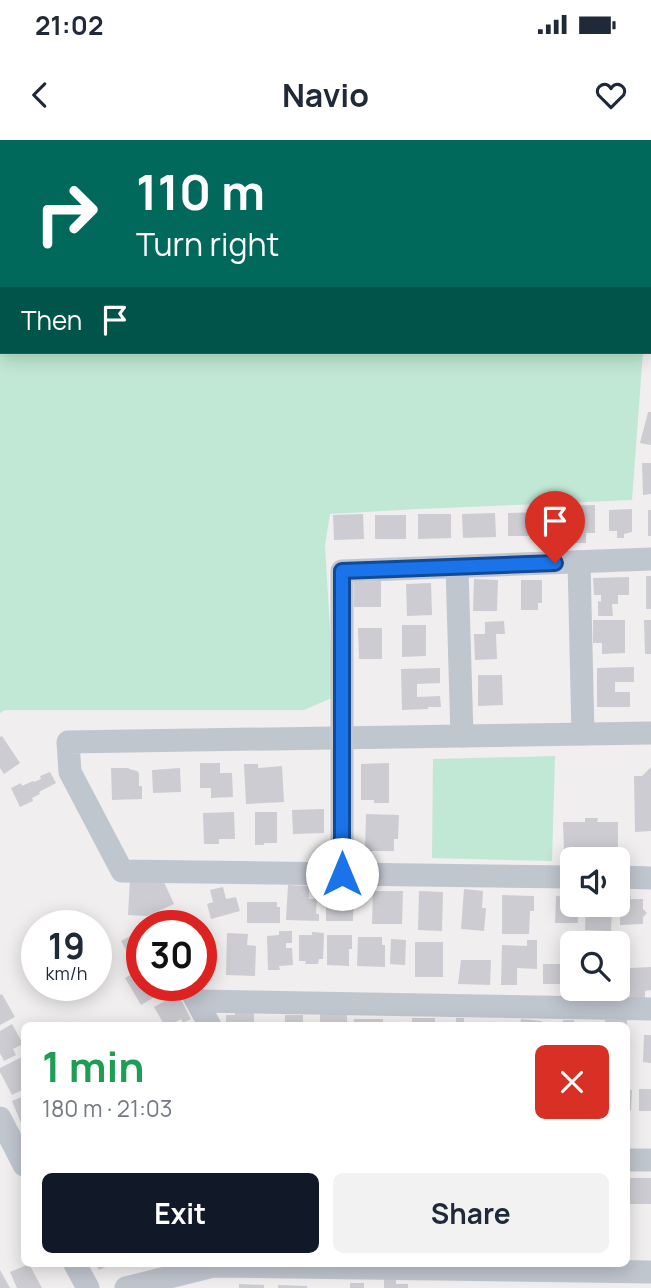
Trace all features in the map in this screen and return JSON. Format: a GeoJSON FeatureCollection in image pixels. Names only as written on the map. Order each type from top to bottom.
{"type":"FeatureCollection","features":[{"type":"Feature","properties":{"kind":"street"},"geometry":{"type":"LineString","coordinates":[[342,874],[342,571],[651,559]]}},
{"type":"Feature","properties":{"kind":"street"},"geometry":{"type":"LineString","coordinates":[[579,562],[583,734]]}},
{"type":"Feature","properties":{"kind":"street"},"geometry":{"type":"LineString","coordinates":[[457,567],[462,736]]}},
{"type":"Feature","properties":{"kind":"street"},"geometry":{"type":"LineString","coordinates":[[560,877],[122,871],[70,772],[68,742],[651,733]]}},
{"type":"Feature","properties":{"kind":"street"},"geometry":{"type":"LineString","coordinates":[[630,877],[651,878]]}},
{"type":"Feature","properties":{"kind":"street"},"geometry":{"type":"LineString","coordinates":[[217,996],[395,1015],[510,1016],[651,1009]]}},
{"type":"Feature","properties":{"kind":"street"},"geometry":{"type":"LineString","coordinates":[[197,1001],[208,1022]]}},
{"type":"Feature","properties":{"kind":"street"},"geometry":{"type":"LineString","coordinates":[[0,1118],[21,1160]]}},
{"type":"Feature","properties":{"kind":"street"},"geometry":{"type":"LineString","coordinates":[[630,1160],[651,1160]]}},
{"type":"Feature","properties":{"kind":"street"},"geometry":{"type":"LineString","coordinates":[[77,1267],[88,1288]]}},
{"type":"Feature","properties":{"kind":"street"},"geometry":{"type":"LineString","coordinates":[[126,1288],[209,1267]]}},
{"type":"Feature","properties":{"kind":"street"},"geometry":{"type":"LineString","coordinates":[[347,1267],[502,1274],[651,1272]]}},
{"type":"Feature","properties":{"kind":"green space"},"geometry":{"type":"Polygon","coordinates":[[[0,354],[643,354],[632,500],[330,514],[325,545],[334,697],[304,710],[5,710],[0,713],[0,354]]]}},
{"type":"Feature","properties":{"kind":"green space"},"geometry":{"type":"Polygon","coordinates":[[[555,756],[552,861],[432,858],[433,759],[555,756]]]}},
{"type":"Feature","properties":{"kind":"building"},"geometry":{"type":"Polygon","coordinates":[[[648,412],[651,412],[651,445],[640,443],[648,412]]]}},
{"type":"Feature","properties":{"kind":"building"},"geometry":{"type":"Polygon","coordinates":[[[642,463],[651,463],[651,494],[643,495],[642,463]]]}},
{"type":"Feature","properties":{"kind":"building"},"geometry":{"type":"Polygon","coordinates":[[[595,505],[595,533],[586,533],[586,543],[569,543],[569,533],[557,533],[557,506],[595,505]]]}},
{"type":"Feature","properties":{"kind":"building"},"geometry":{"type":"Polygon","coordinates":[[[632,509],[632,532],[624,534],[624,538],[617,538],[617,531],[609,531],[609,510],[632,509]]]}},
{"type":"Feature","properties":{"kind":"building"},"geometry":{"type":"Polygon","coordinates":[[[648,510],[651,510],[651,536],[648,536],[648,510]]]}},
{"type":"Feature","properties":{"kind":"building"},"geometry":{"type":"Polygon","coordinates":[[[542,512],[542,536],[508,536],[508,513],[542,512]]]}},
{"type":"Feature","properties":{"kind":"building"},"geometry":{"type":"Polygon","coordinates":[[[495,513],[496,537],[463,538],[462,514],[495,513]]]}},
{"type":"Feature","properties":{"kind":"building"},"geometry":{"type":"Polygon","coordinates":[[[363,514],[364,539],[334,540],[333,515],[363,514]]]}},
{"type":"Feature","properties":{"kind":"building"},"geometry":{"type":"Polygon","coordinates":[[[418,514],[451,514],[451,538],[418,539],[418,514]]]}},
{"type":"Feature","properties":{"kind":"building"},"geometry":{"type":"Polygon","coordinates":[[[375,515],[406,515],[406,539],[375,539],[375,515]]]}},
{"type":"Feature","properties":{"kind":"building"},"geometry":{"type":"Polygon","coordinates":[[[646,576],[651,576],[651,609],[646,609],[646,576]]]}},
{"type":"Feature","properties":{"kind":"building"},"geometry":{"type":"Polygon","coordinates":[[[629,577],[629,595],[618,595],[618,604],[612,604],[613,616],[598,616],[598,601],[601,602],[601,595],[594,595],[593,578],[629,577]]]}},
{"type":"Feature","properties":{"kind":"building"},"geometry":{"type":"Polygon","coordinates":[[[474,579],[498,580],[497,611],[473,611],[474,579]]]}},
{"type":"Feature","properties":{"kind":"building"},"geometry":{"type":"Polygon","coordinates":[[[521,580],[542,580],[542,603],[538,603],[538,610],[521,610],[521,580]]]}},
{"type":"Feature","properties":{"kind":"building"},"geometry":{"type":"Polygon","coordinates":[[[381,581],[381,607],[354,607],[354,582],[381,581]]]}},
{"type":"Feature","properties":{"kind":"building"},"geometry":{"type":"Polygon","coordinates":[[[431,583],[432,615],[407,616],[406,584],[431,583]]]}},
{"type":"Feature","properties":{"kind":"building"},"geometry":{"type":"Polygon","coordinates":[[[593,620],[625,620],[625,653],[602,654],[602,643],[593,643],[593,620]]]}},
{"type":"Feature","properties":{"kind":"building"},"geometry":{"type":"Polygon","coordinates":[[[644,620],[651,620],[651,654],[645,654],[644,620]]]}},
{"type":"Feature","properties":{"kind":"building"},"geometry":{"type":"Polygon","coordinates":[[[504,621],[505,634],[496,634],[497,659],[475,660],[474,634],[485,634],[485,622],[504,621]]]}},
{"type":"Feature","properties":{"kind":"building"},"geometry":{"type":"Polygon","coordinates":[[[402,625],[426,625],[426,656],[402,657],[402,625]]]}},
{"type":"Feature","properties":{"kind":"building"},"geometry":{"type":"Polygon","coordinates":[[[358,628],[382,628],[382,659],[359,659],[358,628]]]}},
{"type":"Feature","properties":{"kind":"building"},"geometry":{"type":"Polygon","coordinates":[[[634,667],[634,682],[615,682],[615,692],[630,692],[630,707],[597,707],[597,668],[634,667]]]}},
{"type":"Feature","properties":{"kind":"building"},"geometry":{"type":"Polygon","coordinates":[[[440,668],[440,683],[417,684],[417,697],[440,696],[441,707],[402,710],[401,669],[440,668]]]}},
{"type":"Feature","properties":{"kind":"building"},"geometry":{"type":"Polygon","coordinates":[[[478,675],[502,675],[503,705],[478,706],[478,675]]]}},
{"type":"Feature","properties":{"kind":"building"},"geometry":{"type":"Polygon","coordinates":[[[2,736],[20,763],[4,774],[0,768],[2,736]]]}},
{"type":"Feature","properties":{"kind":"building"},"geometry":{"type":"Polygon","coordinates":[[[200,763],[220,763],[220,773],[232,773],[233,797],[211,798],[211,788],[200,788],[200,763]]]}},
{"type":"Feature","properties":{"kind":"building"},"geometry":{"type":"Polygon","coordinates":[[[389,763],[389,803],[361,800],[361,764],[389,763]]]}},
{"type":"Feature","properties":{"kind":"building"},"geometry":{"type":"Polygon","coordinates":[[[244,764],[258,764],[258,768],[282,766],[284,802],[246,804],[244,764]]]}},
{"type":"Feature","properties":{"kind":"building"},"geometry":{"type":"Polygon","coordinates":[[[651,767],[651,831],[635,832],[634,776],[642,776],[651,767]]]}},
{"type":"Feature","properties":{"kind":"building"},"geometry":{"type":"Polygon","coordinates":[[[111,768],[129,768],[139,773],[142,799],[112,800],[111,768]]]}},
{"type":"Feature","properties":{"kind":"building"},"geometry":{"type":"Polygon","coordinates":[[[180,768],[181,792],[153,793],[152,770],[180,768]]]}},
{"type":"Feature","properties":{"kind":"building"},"geometry":{"type":"Polygon","coordinates":[[[50,772],[56,783],[39,792],[40,794],[32,798],[33,801],[20,807],[11,788],[21,783],[22,786],[34,782],[50,772]]]}},
{"type":"Feature","properties":{"kind":"building"},"geometry":{"type":"Polygon","coordinates":[[[324,809],[324,833],[293,834],[292,810],[324,809]]]}},
{"type":"Feature","properties":{"kind":"building"},"geometry":{"type":"Polygon","coordinates":[[[234,812],[235,839],[219,839],[219,844],[204,844],[203,813],[234,812]]]}},
{"type":"Feature","properties":{"kind":"building"},"geometry":{"type":"Polygon","coordinates":[[[255,812],[277,812],[277,843],[255,845],[255,812]]]}},
{"type":"Feature","properties":{"kind":"building"},"geometry":{"type":"Polygon","coordinates":[[[366,814],[399,815],[398,839],[394,839],[394,851],[365,851],[366,814]]]}},
{"type":"Feature","properties":{"kind":"building"},"geometry":{"type":"Polygon","coordinates":[[[585,818],[598,818],[597,822],[618,822],[618,847],[564,847],[563,822],[585,822],[585,818]]]}},
{"type":"Feature","properties":{"kind":"building"},"geometry":{"type":"Polygon","coordinates":[[[130,879],[163,880],[174,904],[160,910],[128,910],[130,879]]]}},
{"type":"Feature","properties":{"kind":"building"},"geometry":{"type":"Polygon","coordinates":[[[288,885],[309,886],[309,899],[317,899],[316,914],[319,914],[319,921],[286,920],[288,885]]]}},
{"type":"Feature","properties":{"kind":"building"},"geometry":{"type":"Polygon","coordinates":[[[223,887],[226,899],[236,897],[240,911],[217,917],[217,910],[209,910],[207,904],[213,902],[210,890],[223,887]]]}},
{"type":"Feature","properties":{"kind":"building"},"geometry":{"type":"Polygon","coordinates":[[[330,887],[354,889],[353,921],[326,921],[326,900],[330,900],[330,887]]]}},
{"type":"Feature","properties":{"kind":"building"},"geometry":{"type":"Polygon","coordinates":[[[464,889],[483,891],[482,908],[486,908],[484,931],[461,929],[464,889]]]}},
{"type":"Feature","properties":{"kind":"building"},"geometry":{"type":"Polygon","coordinates":[[[373,891],[403,891],[402,924],[372,924],[373,891]]]}},
{"type":"Feature","properties":{"kind":"building"},"geometry":{"type":"Polygon","coordinates":[[[419,891],[443,892],[442,931],[418,930],[419,891]]]}},
{"type":"Feature","properties":{"kind":"building"},"geometry":{"type":"Polygon","coordinates":[[[502,895],[534,896],[529,934],[502,934],[502,895]]]}},
{"type":"Feature","properties":{"kind":"building"},"geometry":{"type":"Polygon","coordinates":[[[556,896],[560,896],[560,917],[578,917],[578,923],[555,923],[556,896]]]}},
{"type":"Feature","properties":{"kind":"building"},"geometry":{"type":"Polygon","coordinates":[[[630,899],[643,899],[643,909],[647,913],[643,917],[643,924],[620,925],[620,917],[630,917],[630,899]]]}},
{"type":"Feature","properties":{"kind":"building"},"geometry":{"type":"Polygon","coordinates":[[[247,902],[277,902],[277,907],[280,907],[280,923],[247,923],[247,902]]]}},
{"type":"Feature","properties":{"kind":"building"},"geometry":{"type":"Polygon","coordinates":[[[586,917],[612,917],[611,931],[585,930],[586,917]]]}},
{"type":"Feature","properties":{"kind":"building"},"geometry":{"type":"Polygon","coordinates":[[[279,931],[292,931],[292,943],[286,943],[286,948],[292,948],[293,965],[279,966],[280,970],[268,970],[267,936],[279,935],[279,931]]]}},
{"type":"Feature","properties":{"kind":"building"},"geometry":{"type":"Polygon","coordinates":[[[312,932],[324,933],[323,959],[319,959],[318,964],[305,964],[306,961],[299,961],[299,935],[312,935],[312,932]]]}},
{"type":"Feature","properties":{"kind":"building"},"geometry":{"type":"Polygon","coordinates":[[[227,933],[248,934],[247,945],[256,946],[255,976],[226,975],[227,933]]]}},
{"type":"Feature","properties":{"kind":"building"},"geometry":{"type":"Polygon","coordinates":[[[327,935],[352,935],[349,966],[327,965],[327,935]]]}},
{"type":"Feature","properties":{"kind":"building"},"geometry":{"type":"Polygon","coordinates":[[[358,937],[382,937],[382,945],[385,945],[385,967],[357,966],[358,937]]]}},
{"type":"Feature","properties":{"kind":"building"},"geometry":{"type":"Polygon","coordinates":[[[391,939],[406,940],[405,965],[390,964],[391,939]]]}},
{"type":"Feature","properties":{"kind":"building"},"geometry":{"type":"Polygon","coordinates":[[[527,940],[537,940],[537,969],[517,968],[517,985],[501,985],[502,945],[527,946],[527,940]]]}},
{"type":"Feature","properties":{"kind":"building"},"geometry":{"type":"Polygon","coordinates":[[[415,942],[443,942],[443,977],[415,977],[415,942]]]}},
{"type":"Feature","properties":{"kind":"building"},"geometry":{"type":"Polygon","coordinates":[[[461,960],[491,960],[490,985],[458,984],[461,960]]]}},
{"type":"Feature","properties":{"kind":"building"},"geometry":{"type":"Polygon","coordinates":[[[543,964],[560,964],[560,984],[543,984],[543,964]]]}},
{"type":"Feature","properties":{"kind":"building"},"geometry":{"type":"Polygon","coordinates":[[[651,967],[651,990],[645,991],[645,999],[630,999],[630,968],[651,967]]]}},
{"type":"Feature","properties":{"kind":"building"},"geometry":{"type":"Polygon","coordinates":[[[2,994],[15,1017],[0,1025],[0,995],[2,994]]]}},
{"type":"Feature","properties":{"kind":"building"},"geometry":{"type":"Polygon","coordinates":[[[165,1001],[182,1001],[191,1019],[185,1022],[181,1019],[176,1022],[163,1022],[154,1007],[165,1001]]]}},
{"type":"Feature","properties":{"kind":"building"},"geometry":{"type":"Polygon","coordinates":[[[235,1009],[254,1009],[254,1022],[226,1022],[226,1015],[235,1015],[235,1009]]]}},
{"type":"Feature","properties":{"kind":"building"},"geometry":{"type":"Polygon","coordinates":[[[320,1012],[347,1013],[347,1022],[320,1022],[320,1012]]]}},
{"type":"Feature","properties":{"kind":"building"},"geometry":{"type":"Polygon","coordinates":[[[285,1015],[303,1015],[303,1022],[285,1022],[285,1015]]]}},
{"type":"Feature","properties":{"kind":"building"},"geometry":{"type":"Polygon","coordinates":[[[412,1018],[435,1018],[435,1022],[412,1022],[412,1018]]]}},
{"type":"Feature","properties":{"kind":"building"},"geometry":{"type":"Polygon","coordinates":[[[456,1018],[464,1018],[464,1022],[456,1022],[456,1018]]]}},
{"type":"Feature","properties":{"kind":"building"},"geometry":{"type":"Polygon","coordinates":[[[354,1019],[383,1019],[383,1022],[354,1022],[354,1019]]]}},
{"type":"Feature","properties":{"kind":"building"},"geometry":{"type":"Polygon","coordinates":[[[521,1019],[542,1021],[542,1022],[521,1022],[521,1019]]]}},
{"type":"Feature","properties":{"kind":"building"},"geometry":{"type":"Polygon","coordinates":[[[605,1020],[627,1020],[627,1022],[605,1020]]]}},
{"type":"Feature","properties":{"kind":"building"},"geometry":{"type":"Polygon","coordinates":[[[12,1024],[21,1040],[21,1045],[13,1049],[16,1055],[4,1061],[0,1053],[0,1031],[12,1024]]]}},
{"type":"Feature","properties":{"kind":"building"},"geometry":{"type":"Polygon","coordinates":[[[644,1035],[651,1035],[651,1063],[643,1062],[644,1035]]]}},
{"type":"Feature","properties":{"kind":"building"},"geometry":{"type":"Polygon","coordinates":[[[21,1058],[21,1090],[12,1095],[0,1068],[21,1058]]]}},
{"type":"Feature","properties":{"kind":"building"},"geometry":{"type":"Polygon","coordinates":[[[639,1089],[651,1089],[651,1111],[639,1111],[639,1089]]]}},
{"type":"Feature","properties":{"kind":"building"},"geometry":{"type":"Polygon","coordinates":[[[21,1097],[21,1123],[12,1101],[21,1097]]]}},
{"type":"Feature","properties":{"kind":"building"},"geometry":{"type":"Polygon","coordinates":[[[630,1178],[651,1178],[651,1204],[630,1204],[630,1178]]]}},
{"type":"Feature","properties":{"kind":"building"},"geometry":{"type":"Polygon","coordinates":[[[31,1267],[42,1288],[17,1288],[10,1272],[31,1267]]]}},
{"type":"Feature","properties":{"kind":"building"},"geometry":{"type":"Polygon","coordinates":[[[0,1270],[10,1288],[0,1288],[0,1270]]]}},
{"type":"Feature","properties":{"kind":"building"},"geometry":{"type":"Polygon","coordinates":[[[384,1275],[396,1275],[396,1284],[408,1284],[408,1288],[384,1288],[384,1275]]]}},
{"type":"Feature","properties":{"kind":"building"},"geometry":{"type":"Polygon","coordinates":[[[350,1283],[364,1283],[364,1288],[350,1288],[350,1283]]]}},
{"type":"Feature","properties":{"kind":"building"},"geometry":{"type":"Polygon","coordinates":[[[239,1284],[264,1285],[264,1288],[239,1288],[239,1284]]]}},
{"type":"Feature","properties":{"kind":"building"},"geometry":{"type":"Polygon","coordinates":[[[278,1285],[307,1286],[307,1288],[278,1288],[278,1285]]]}},
{"type":"Feature","properties":{"kind":"route"},"geometry":{"type":"LineString","coordinates":[[342,874],[342,571],[555,563]]}}]}
